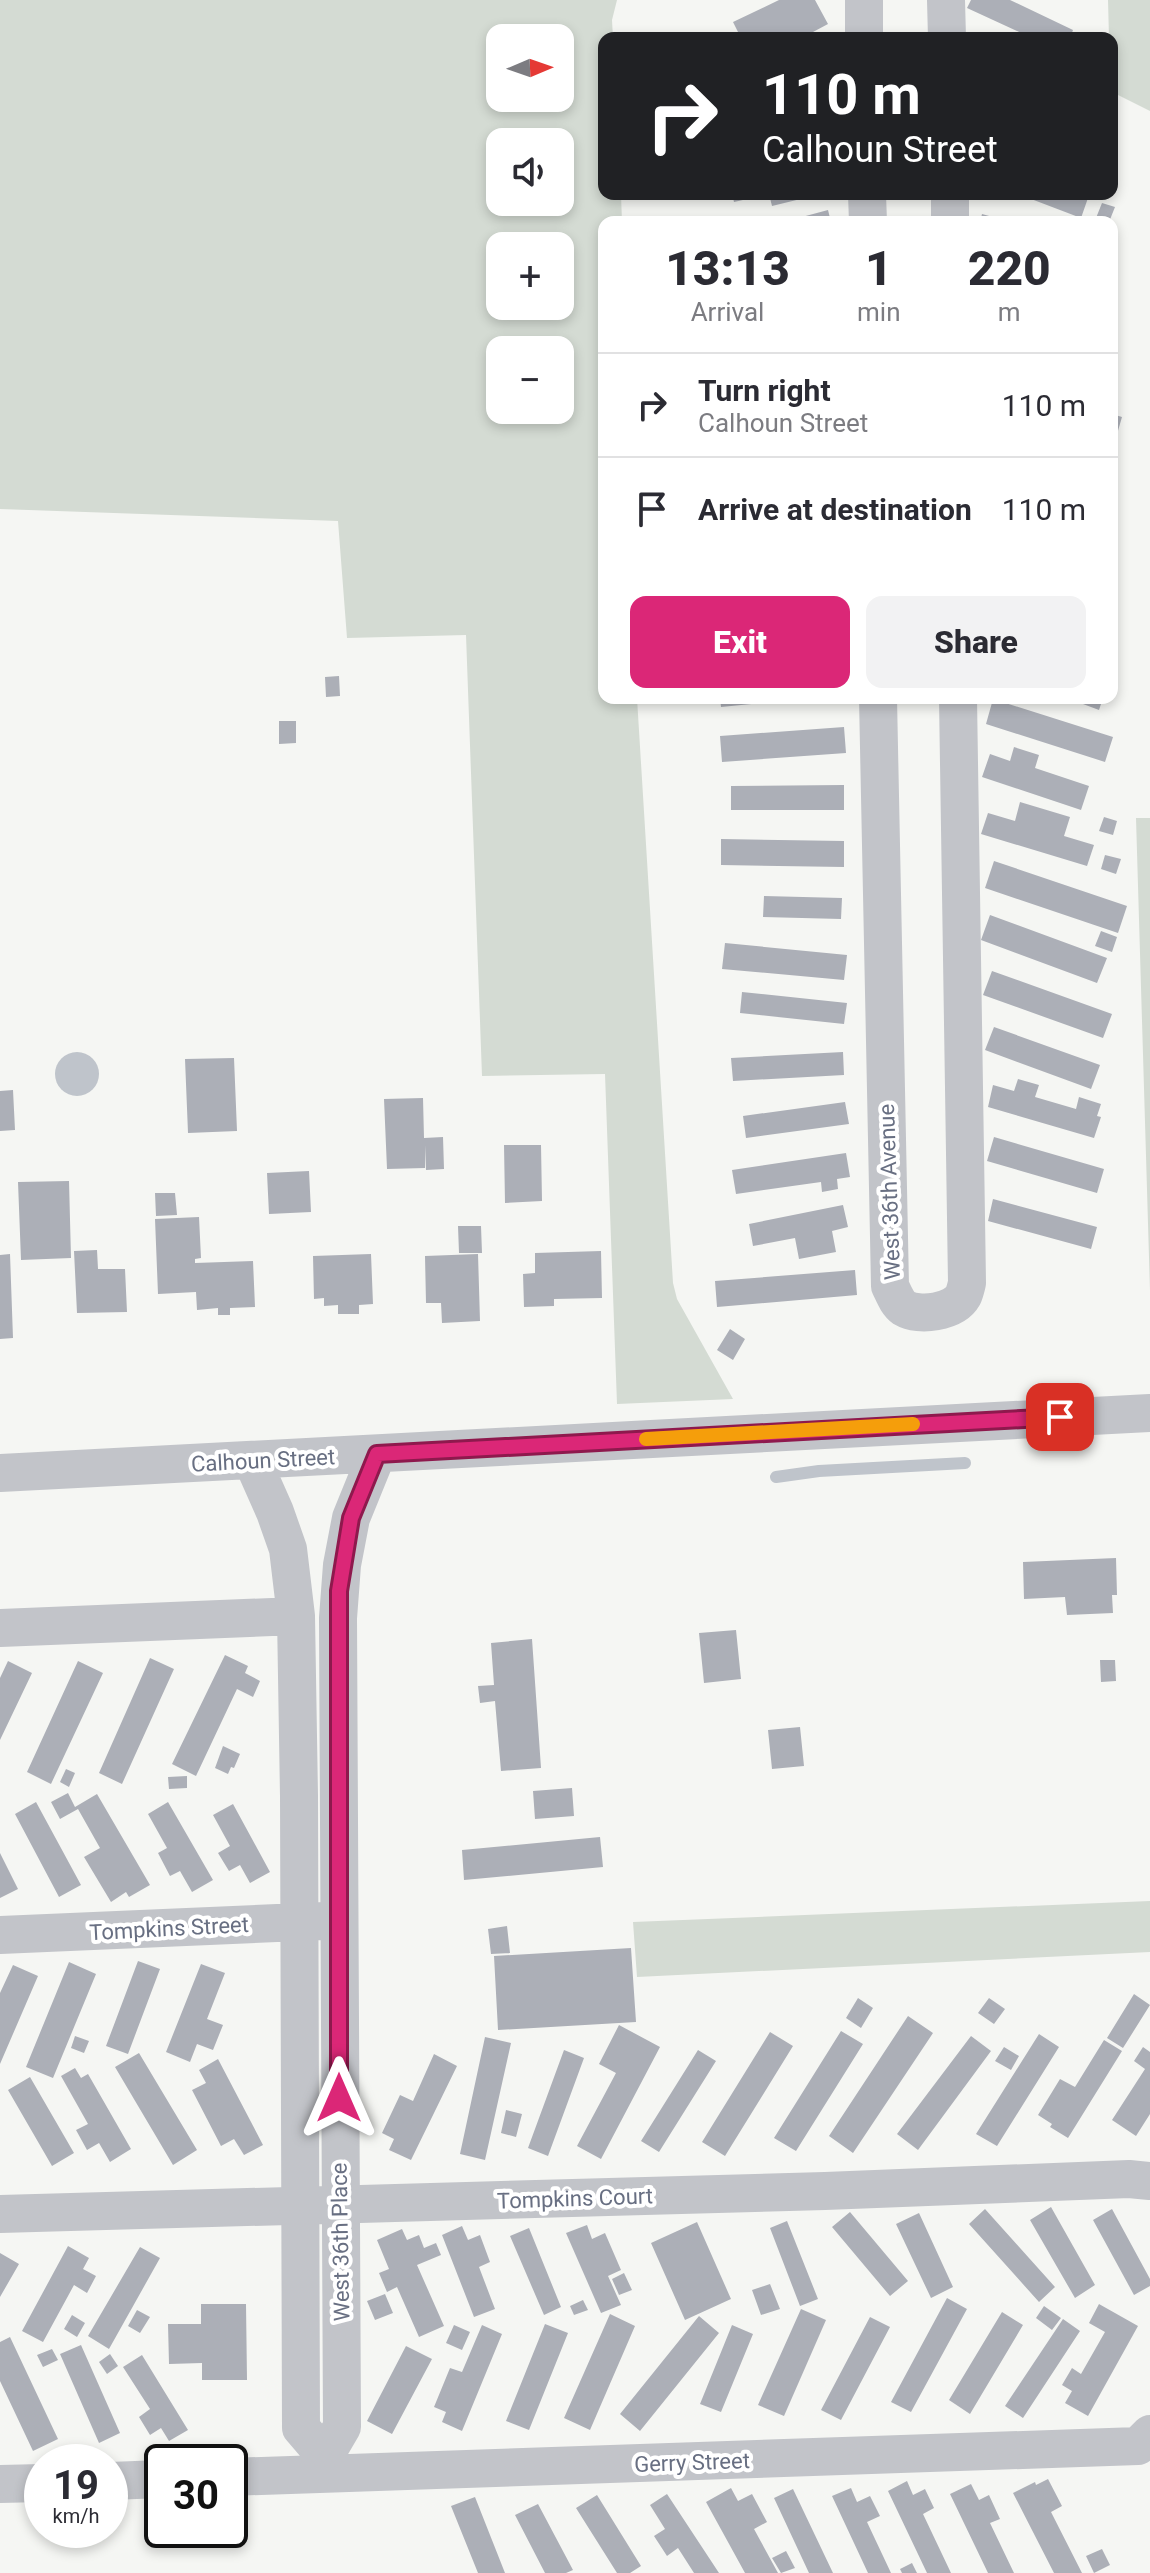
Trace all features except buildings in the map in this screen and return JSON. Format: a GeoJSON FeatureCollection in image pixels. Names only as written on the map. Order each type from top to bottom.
{"type":"FeatureCollection","features":[{"type":"Feature","properties":{"kind":"street"},"geometry":{"type":"LineString","coordinates":[[864,0],[864,32]]}},
{"type":"Feature","properties":{"kind":"street"},"geometry":{"type":"LineString","coordinates":[[946,0],[947,32]]}},
{"type":"Feature","properties":{"kind":"street","name":"West 36th Avenue"},"geometry":{"type":"LineString","coordinates":[[878,704],[890,1286],[898,1302],[907,1310],[924,1312],[939,1310],[962,1298],[967,1283],[958,704]]}},
{"type":"Feature","properties":{"kind":"street","name":"Calhoun Street"},"geometry":{"type":"LineString","coordinates":[[0,1473],[1150,1413]]}},
{"type":"Feature","properties":{"kind":"street","name":"West 36th Place"},"geometry":{"type":"LineString","coordinates":[[325,2465],[342,2427],[339,1591],[351,1518],[377,1454]]}},
{"type":"Feature","properties":{"kind":"street","name":"West 36th Place"},"geometry":{"type":"LineString","coordinates":[[252,1460],[288,1549],[296,1616],[301,2428],[325,2465]]}},
{"type":"Feature","properties":{"kind":"street"},"geometry":{"type":"LineString","coordinates":[[0,1628],[296,1616]]}},
{"type":"Feature","properties":{"kind":"street","name":"Tompkins Street"},"geometry":{"type":"LineString","coordinates":[[0,1935],[338,1920]]}},
{"type":"Feature","properties":{"kind":"street","name":"Tompkins Court"},"geometry":{"type":"LineString","coordinates":[[0,2214],[825,2191],[1129,2179],[1150,2181]]}},
{"type":"Feature","properties":{"kind":"street","name":"Gerry Street"},"geometry":{"type":"LineString","coordinates":[[248,2475],[325,2465],[1138,2446],[1150,2434]]}},
{"type":"Feature","properties":{"kind":"street"},"geometry":{"type":"LineString","coordinates":[[0,2484],[24,2483]]}},
{"type":"Feature","properties":{"kind":"shaded area"},"geometry":{"type":"Polygon","coordinates":[[[0,0],[617,0],[613,32],[598,32],[598,200],[621,200],[622,216],[598,216],[598,704],[637,704],[673,1283],[677,1299],[733,1399],[617,1404],[605,1074],[482,1076],[466,635],[347,638],[338,521],[0,509],[0,0]]]}},
{"type":"Feature","properties":{"kind":"shaded area"},"geometry":{"type":"Polygon","coordinates":[[[1108,0],[1150,0],[1150,111],[1118,95],[1118,32],[1109,32],[1108,0]]]}},
{"type":"Feature","properties":{"kind":"shaded area"},"geometry":{"type":"Polygon","coordinates":[[[1136,818],[1150,818],[1150,1291],[1136,818]]]}},
{"type":"Feature","properties":{"kind":"shaded area"},"geometry":{"type":"Polygon","coordinates":[[[77,1052],[92,1059],[99,1074],[92,1089],[77,1096],[62,1089],[55,1074],[62,1059],[77,1052]]]}},
{"type":"Feature","properties":{"kind":"shaded area"},"geometry":{"type":"Polygon","coordinates":[[[1150,1901],[1150,1952],[637,1977],[633,1922],[1150,1901]]]}},
{"type":"Feature","properties":{"kind":"waterway"},"geometry":{"type":"LineString","coordinates":[[776,1477],[819,1471],[965,1463]]}},
{"type":"Feature","properties":{"kind":"slow traffic"},"geometry":{"type":"LineString","coordinates":[[646,1439],[913,1424]]}},
{"type":"Feature","properties":{"kind":"route"},"geometry":{"type":"LineString","coordinates":[[339,2098],[339,1591],[351,1518],[377,1454],[1060,1417]]}}]}
